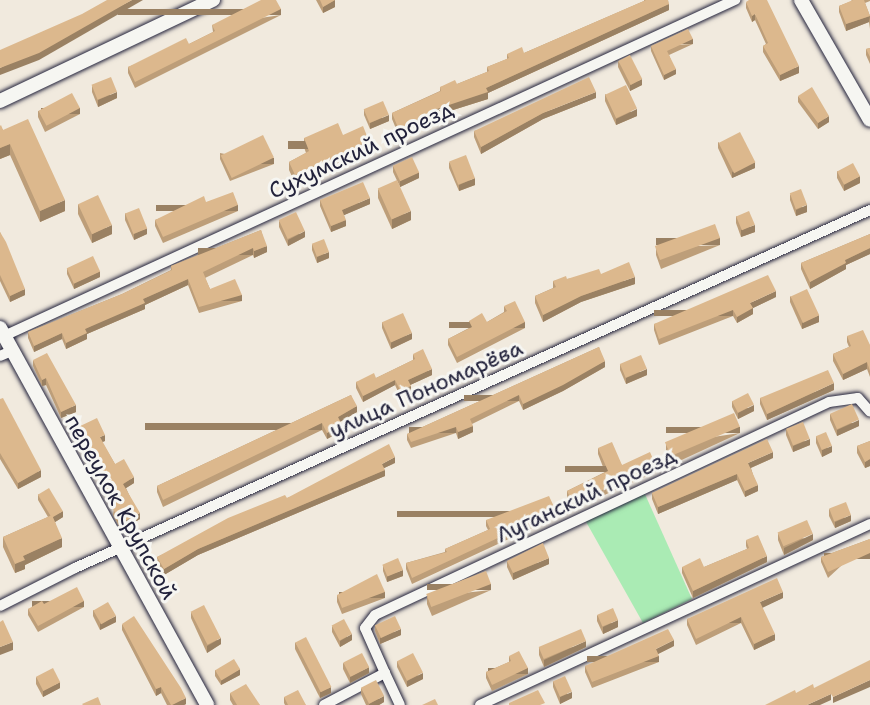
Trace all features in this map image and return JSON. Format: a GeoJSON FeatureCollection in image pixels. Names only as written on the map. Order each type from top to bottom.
{"type":"FeatureCollection","features":[{"type":"Feature","properties":{"kind":"street"},"geometry":{"type":"LineString","coordinates":[[0,101],[213,0]]}},
{"type":"Feature","properties":{"kind":"street","name":"Сухумский проезд"},"geometry":{"type":"LineString","coordinates":[[2,332],[735,0]]}},
{"type":"Feature","properties":{"kind":"street"},"geometry":{"type":"LineString","coordinates":[[801,0],[870,120]]}},
{"type":"Feature","properties":{"kind":"street","name":"улица Пономарёва"},"geometry":{"type":"LineString","coordinates":[[0,606],[119,549],[870,210]]}},
{"type":"Feature","properties":{"kind":"street","name":"переулок Крупской"},"geometry":{"type":"LineString","coordinates":[[2,332],[6,353],[119,549],[204,704]]}},
{"type":"Feature","properties":{"kind":"street","name":"Луганский проезд"},"geometry":{"type":"LineString","coordinates":[[400,705],[365,628],[375,615],[830,402],[858,398],[870,412]]}},
{"type":"Feature","properties":{"kind":"street"},"geometry":{"type":"LineString","coordinates":[[480,705],[870,524]]}},
{"type":"Feature","properties":{"kind":"street"},"geometry":{"type":"LineString","coordinates":[[324,705],[384,674]]}},
{"type":"Feature","properties":{"kind":"green space"},"geometry":{"type":"Polygon","coordinates":[[[644,492],[692,599],[643,623],[585,520],[644,492]]]}},
{"type":"Feature","properties":{"kind":"building"},"geometry":{"type":"Polygon","coordinates":[[[107,0],[132,0],[39,53],[0,68],[0,50],[82,14],[107,0]]]}},
{"type":"Feature","properties":{"kind":"building"},"geometry":{"type":"Polygon","coordinates":[[[261,0],[276,0],[281,9],[135,82],[128,67],[186,38],[189,44],[215,31],[212,25],[261,0]]]}},
{"type":"Feature","properties":{"kind":"building"},"geometry":{"type":"Polygon","coordinates":[[[320,0],[335,0],[323,7],[320,0]]]}},
{"type":"Feature","properties":{"kind":"building"},"geometry":{"type":"Polygon","coordinates":[[[646,0],[668,0],[669,4],[486,88],[488,92],[434,110],[399,130],[392,113],[441,91],[440,87],[455,80],[457,84],[489,71],[487,67],[509,58],[507,54],[522,47],[524,53],[646,0]]]}},
{"type":"Feature","properties":{"kind":"building"},"geometry":{"type":"Polygon","coordinates":[[[767,0],[799,66],[780,75],[763,46],[768,43],[755,14],[752,16],[746,2],[767,0]]]}},
{"type":"Feature","properties":{"kind":"building"},"geometry":{"type":"Polygon","coordinates":[[[853,0],[864,0],[870,16],[846,24],[839,6],[853,0]]]}},
{"type":"Feature","properties":{"kind":"building"},"geometry":{"type":"Polygon","coordinates":[[[688,29],[693,39],[667,51],[676,69],[664,75],[651,46],[688,29]]]}},
{"type":"Feature","properties":{"kind":"building"},"geometry":{"type":"Polygon","coordinates":[[[630,55],[642,79],[631,85],[618,61],[630,55]]]}},
{"type":"Feature","properties":{"kind":"building"},"geometry":{"type":"Polygon","coordinates":[[[111,77],[117,92],[98,100],[92,85],[111,77]]]}},
{"type":"Feature","properties":{"kind":"building"},"geometry":{"type":"Polygon","coordinates":[[[589,77],[596,92],[543,113],[481,147],[474,131],[589,77]]]}},
{"type":"Feature","properties":{"kind":"building"},"geometry":{"type":"Polygon","coordinates":[[[626,85],[637,109],[616,118],[605,95],[626,85]]]}},
{"type":"Feature","properties":{"kind":"building"},"geometry":{"type":"Polygon","coordinates":[[[812,87],[829,116],[818,123],[798,96],[812,87]]]}},
{"type":"Feature","properties":{"kind":"building"},"geometry":{"type":"Polygon","coordinates":[[[72,93],[80,108],[46,126],[38,111],[72,93]]]}},
{"type":"Feature","properties":{"kind":"building"},"geometry":{"type":"Polygon","coordinates":[[[383,101],[389,115],[370,123],[364,109],[383,101]]]}},
{"type":"Feature","properties":{"kind":"building"},"geometry":{"type":"Polygon","coordinates":[[[28,119],[65,200],[40,211],[10,144],[0,148],[0,126],[3,130],[28,119]]]}},
{"type":"Feature","properties":{"kind":"building"},"geometry":{"type":"Polygon","coordinates":[[[338,123],[343,135],[363,126],[369,141],[295,175],[289,162],[309,151],[304,138],[338,123]]]}},
{"type":"Feature","properties":{"kind":"building"},"geometry":{"type":"Polygon","coordinates":[[[740,132],[755,162],[734,173],[719,143],[740,132]]]}},
{"type":"Feature","properties":{"kind":"building"},"geometry":{"type":"Polygon","coordinates":[[[263,135],[274,157],[232,178],[221,156],[263,135]]]}},
{"type":"Feature","properties":{"kind":"building"},"geometry":{"type":"Polygon","coordinates":[[[466,155],[475,178],[458,185],[449,161],[466,155]]]}},
{"type":"Feature","properties":{"kind":"building"},"geometry":{"type":"Polygon","coordinates":[[[412,157],[419,172],[400,181],[393,166],[412,157]]]}},
{"type":"Feature","properties":{"kind":"building"},"geometry":{"type":"Polygon","coordinates":[[[853,163],[860,176],[844,185],[837,171],[853,163]]]}},
{"type":"Feature","properties":{"kind":"building"},"geometry":{"type":"Polygon","coordinates":[[[397,180],[411,211],[392,220],[378,189],[397,180]]]}},
{"type":"Feature","properties":{"kind":"building"},"geometry":{"type":"Polygon","coordinates":[[[363,182],[370,198],[342,210],[346,220],[331,226],[320,200],[363,182]]]}},
{"type":"Feature","properties":{"kind":"building"},"geometry":{"type":"Polygon","coordinates":[[[801,189],[807,205],[796,209],[790,193],[801,189]]]}},
{"type":"Feature","properties":{"kind":"building"},"geometry":{"type":"Polygon","coordinates":[[[233,192],[238,205],[163,237],[155,220],[204,196],[206,202],[233,192]]]}},
{"type":"Feature","properties":{"kind":"building"},"geometry":{"type":"Polygon","coordinates":[[[98,195],[112,225],[92,234],[78,204],[98,195]]]}},
{"type":"Feature","properties":{"kind":"building"},"geometry":{"type":"Polygon","coordinates":[[[139,208],[147,228],[133,234],[125,214],[139,208]]]}},
{"type":"Feature","properties":{"kind":"building"},"geometry":{"type":"Polygon","coordinates":[[[749,211],[755,225],[742,230],[736,216],[749,211]]]}},
{"type":"Feature","properties":{"kind":"building"},"geometry":{"type":"Polygon","coordinates":[[[296,212],[305,231],[288,239],[279,220],[296,212]]]}},
{"type":"Feature","properties":{"kind":"building"},"geometry":{"type":"Polygon","coordinates":[[[715,224],[720,238],[660,260],[655,246],[715,224]]]}},
{"type":"Feature","properties":{"kind":"building"},"geometry":{"type":"Polygon","coordinates":[[[261,230],[267,246],[254,251],[253,248],[203,272],[210,289],[235,279],[242,295],[199,307],[188,279],[143,299],[145,303],[85,329],[87,333],[66,343],[62,333],[34,346],[28,332],[122,294],[172,270],[171,266],[261,230]]]}},
{"type":"Feature","properties":{"kind":"building"},"geometry":{"type":"Polygon","coordinates":[[[0,232],[25,289],[10,296],[0,275],[0,232]]]}},
{"type":"Feature","properties":{"kind":"building"},"geometry":{"type":"Polygon","coordinates":[[[870,234],[870,248],[845,260],[846,263],[810,282],[801,263],[870,234]]]}},
{"type":"Feature","properties":{"kind":"building"},"geometry":{"type":"Polygon","coordinates":[[[324,239],[329,252],[317,257],[312,244],[324,239]]]}},
{"type":"Feature","properties":{"kind":"building"},"geometry":{"type":"Polygon","coordinates":[[[93,256],[100,271],[74,284],[67,268],[93,256]]]}},
{"type":"Feature","properties":{"kind":"building"},"geometry":{"type":"Polygon","coordinates":[[[629,262],[635,277],[581,296],[543,315],[535,296],[556,287],[553,281],[599,269],[601,274],[629,262]]]}},
{"type":"Feature","properties":{"kind":"building"},"geometry":{"type":"Polygon","coordinates":[[[768,275],[776,291],[750,303],[753,308],[737,317],[733,310],[659,339],[654,324],[768,275]]]}},
{"type":"Feature","properties":{"kind":"building"},"geometry":{"type":"Polygon","coordinates":[[[807,289],[819,315],[803,323],[791,297],[807,289]]]}},
{"type":"Feature","properties":{"kind":"building"},"geometry":{"type":"Polygon","coordinates":[[[515,301],[525,322],[457,357],[448,339],[472,327],[469,321],[482,313],[487,322],[507,311],[504,306],[515,301]]]}},
{"type":"Feature","properties":{"kind":"building"},"geometry":{"type":"Polygon","coordinates":[[[403,313],[412,333],[391,342],[382,322],[403,313]]]}},
{"type":"Feature","properties":{"kind":"building"},"geometry":{"type":"Polygon","coordinates":[[[863,330],[870,345],[870,371],[867,362],[843,374],[833,354],[851,346],[847,336],[863,330]]]}},
{"type":"Feature","properties":{"kind":"building"},"geometry":{"type":"Polygon","coordinates":[[[599,347],[605,361],[523,404],[519,395],[470,419],[473,426],[458,432],[456,427],[411,442],[407,434],[599,347]]]}},
{"type":"Feature","properties":{"kind":"building"},"geometry":{"type":"Polygon","coordinates":[[[423,349],[432,369],[408,380],[411,386],[400,390],[395,380],[363,396],[356,382],[374,373],[376,378],[415,359],[413,354],[423,349]]]}},
{"type":"Feature","properties":{"kind":"building"},"geometry":{"type":"Polygon","coordinates":[[[47,353],[76,405],[61,412],[46,378],[42,380],[33,360],[47,353]]]}},
{"type":"Feature","properties":{"kind":"building"},"geometry":{"type":"Polygon","coordinates":[[[641,355],[647,369],[626,378],[620,364],[641,355]]]}},
{"type":"Feature","properties":{"kind":"building"},"geometry":{"type":"Polygon","coordinates":[[[828,370],[834,383],[767,414],[760,398],[828,370]]]}},
{"type":"Feature","properties":{"kind":"building"},"geometry":{"type":"Polygon","coordinates":[[[748,393],[754,405],[738,413],[732,401],[748,393]]]}},
{"type":"Feature","properties":{"kind":"building"},"geometry":{"type":"Polygon","coordinates":[[[351,395],[357,406],[338,417],[342,425],[327,433],[322,423],[163,500],[157,486],[351,395]]]}},
{"type":"Feature","properties":{"kind":"building"},"geometry":{"type":"Polygon","coordinates":[[[3,398],[41,470],[18,483],[0,453],[0,399],[3,398]]]}},
{"type":"Feature","properties":{"kind":"building"},"geometry":{"type":"Polygon","coordinates":[[[852,404],[859,420],[837,429],[830,414],[852,404]]]}},
{"type":"Feature","properties":{"kind":"building"},"geometry":{"type":"Polygon","coordinates":[[[734,413],[740,427],[671,456],[665,442],[734,413]]]}},
{"type":"Feature","properties":{"kind":"building"},"geometry":{"type":"Polygon","coordinates":[[[97,418],[105,435],[100,437],[115,464],[124,459],[134,477],[123,484],[140,513],[121,523],[113,509],[116,507],[74,429],[97,418]]]}},
{"type":"Feature","properties":{"kind":"building"},"geometry":{"type":"Polygon","coordinates":[[[803,422],[810,439],[793,445],[786,429],[803,422]]]}},
{"type":"Feature","properties":{"kind":"building"},"geometry":{"type":"Polygon","coordinates":[[[826,432],[832,446],[822,450],[816,436],[826,432]]]}},
{"type":"Feature","properties":{"kind":"building"},"geometry":{"type":"Polygon","coordinates":[[[767,439],[773,452],[748,463],[758,485],[745,491],[737,474],[658,507],[652,493],[767,439]]]}},
{"type":"Feature","properties":{"kind":"building"},"geometry":{"type":"Polygon","coordinates":[[[870,441],[870,459],[865,462],[857,446],[870,441]]]}},
{"type":"Feature","properties":{"kind":"building"},"geometry":{"type":"Polygon","coordinates":[[[612,442],[622,465],[650,452],[656,466],[573,503],[567,491],[608,471],[598,448],[612,442]]]}},
{"type":"Feature","properties":{"kind":"building"},"geometry":{"type":"Polygon","coordinates":[[[389,444],[395,457],[382,464],[385,470],[198,549],[164,569],[157,557],[228,518],[285,495],[287,498],[389,444]]]}},
{"type":"Feature","properties":{"kind":"building"},"geometry":{"type":"Polygon","coordinates":[[[49,488],[63,511],[52,518],[38,495],[49,488]]]}},
{"type":"Feature","properties":{"kind":"building"},"geometry":{"type":"Polygon","coordinates":[[[549,496],[556,511],[412,578],[406,563],[447,552],[445,549],[490,529],[486,520],[549,496]]]}},
{"type":"Feature","properties":{"kind":"building"},"geometry":{"type":"Polygon","coordinates":[[[846,502],[851,515],[834,522],[829,508],[846,502]]]}},
{"type":"Feature","properties":{"kind":"building"},"geometry":{"type":"Polygon","coordinates":[[[52,515],[62,538],[23,556],[25,560],[15,564],[3,537],[52,515]]]}},
{"type":"Feature","properties":{"kind":"building"},"geometry":{"type":"Polygon","coordinates":[[[807,520],[813,534],[783,546],[778,533],[807,520]]]}},
{"type":"Feature","properties":{"kind":"building"},"geometry":{"type":"Polygon","coordinates":[[[758,535],[767,556],[693,591],[682,567],[700,558],[704,567],[749,548],[746,540],[758,535]]]}},
{"type":"Feature","properties":{"kind":"building"},"geometry":{"type":"Polygon","coordinates":[[[870,539],[870,553],[828,572],[821,557],[870,539]]]}},
{"type":"Feature","properties":{"kind":"building"},"geometry":{"type":"Polygon","coordinates":[[[543,543],[549,558],[513,573],[507,561],[543,543]]]}},
{"type":"Feature","properties":{"kind":"building"},"geometry":{"type":"Polygon","coordinates":[[[398,558],[403,570],[387,577],[382,565],[398,558]]]}},
{"type":"Feature","properties":{"kind":"building"},"geometry":{"type":"Polygon","coordinates":[[[486,571],[491,584],[431,607],[426,594],[486,571]]]}},
{"type":"Feature","properties":{"kind":"building"},"geometry":{"type":"Polygon","coordinates":[[[377,574],[385,592],[342,608],[337,595],[377,574]]]}},
{"type":"Feature","properties":{"kind":"building"},"geometry":{"type":"Polygon","coordinates":[[[777,578],[783,592],[760,602],[775,634],[754,644],[741,617],[696,639],[687,619],[777,578]]]}},
{"type":"Feature","properties":{"kind":"building"},"geometry":{"type":"Polygon","coordinates":[[[77,587],[84,601],[38,626],[28,609],[42,601],[44,604],[77,587]]]}},
{"type":"Feature","properties":{"kind":"building"},"geometry":{"type":"Polygon","coordinates":[[[108,602],[116,616],[101,624],[93,610],[108,602]]]}},
{"type":"Feature","properties":{"kind":"building"},"geometry":{"type":"Polygon","coordinates":[[[204,605],[221,638],[207,645],[191,612],[204,605]]]}},
{"type":"Feature","properties":{"kind":"building"},"geometry":{"type":"Polygon","coordinates":[[[613,608],[618,620],[602,627],[597,615],[613,608]]]}},
{"type":"Feature","properties":{"kind":"building"},"geometry":{"type":"Polygon","coordinates":[[[134,616],[186,698],[171,705],[161,687],[156,689],[122,624],[134,616]]]}},
{"type":"Feature","properties":{"kind":"building"},"geometry":{"type":"Polygon","coordinates":[[[395,616],[401,629],[381,638],[375,625],[395,616]]]}},
{"type":"Feature","properties":{"kind":"building"},"geometry":{"type":"Polygon","coordinates":[[[344,619],[352,634],[340,641],[332,626],[344,619]]]}},
{"type":"Feature","properties":{"kind":"building"},"geometry":{"type":"Polygon","coordinates":[[[3,620],[13,642],[0,647],[0,622],[3,620]]]}},
{"type":"Feature","properties":{"kind":"building"},"geometry":{"type":"Polygon","coordinates":[[[581,629],[586,641],[544,659],[539,647],[581,629]]]}},
{"type":"Feature","properties":{"kind":"building"},"geometry":{"type":"Polygon","coordinates":[[[668,629],[674,640],[656,649],[659,656],[592,682],[585,666],[668,629]]]}},
{"type":"Feature","properties":{"kind":"building"},"geometry":{"type":"Polygon","coordinates":[[[306,637],[331,687],[321,692],[295,642],[306,637]]]}},
{"type":"Feature","properties":{"kind":"building"},"geometry":{"type":"Polygon","coordinates":[[[519,651],[528,668],[492,685],[486,672],[511,661],[509,656],[519,651]]]}},
{"type":"Feature","properties":{"kind":"building"},"geometry":{"type":"Polygon","coordinates":[[[362,653],[369,667],[351,677],[343,663],[362,653]]]}},
{"type":"Feature","properties":{"kind":"building"},"geometry":{"type":"Polygon","coordinates":[[[413,653],[423,673],[407,681],[397,661],[413,653]]]}},
{"type":"Feature","properties":{"kind":"building"},"geometry":{"type":"Polygon","coordinates":[[[234,659],[240,669],[221,681],[215,670],[234,659]]]}},
{"type":"Feature","properties":{"kind":"building"},"geometry":{"type":"Polygon","coordinates":[[[870,660],[870,680],[833,697],[831,694],[807,705],[765,705],[795,690],[796,693],[813,684],[814,688],[870,660]]]}},
{"type":"Feature","properties":{"kind":"building"},"geometry":{"type":"Polygon","coordinates":[[[53,668],[60,682],[43,691],[36,677],[53,668]]]}},
{"type":"Feature","properties":{"kind":"building"},"geometry":{"type":"Polygon","coordinates":[[[565,676],[572,692],[560,697],[553,681],[565,676]]]}},
{"type":"Feature","properties":{"kind":"building"},"geometry":{"type":"Polygon","coordinates":[[[376,680],[384,696],[369,704],[361,688],[376,680]]]}},
{"type":"Feature","properties":{"kind":"building"},"geometry":{"type":"Polygon","coordinates":[[[246,684],[260,705],[237,705],[230,693],[246,684]]]}},
{"type":"Feature","properties":{"kind":"building"},"geometry":{"type":"Polygon","coordinates":[[[298,690],[306,705],[288,705],[284,697],[298,690]]]}},
{"type":"Feature","properties":{"kind":"building"},"geometry":{"type":"Polygon","coordinates":[[[538,690],[545,703],[509,705],[509,703],[538,690]]]}},
{"type":"Feature","properties":{"kind":"building"},"geometry":{"type":"Polygon","coordinates":[[[98,697],[101,705],[82,704],[98,697]]]}},
{"type":"Feature","properties":{"kind":"building"},"geometry":{"type":"Polygon","coordinates":[[[435,699],[438,705],[422,705],[435,699]]]}}]}
